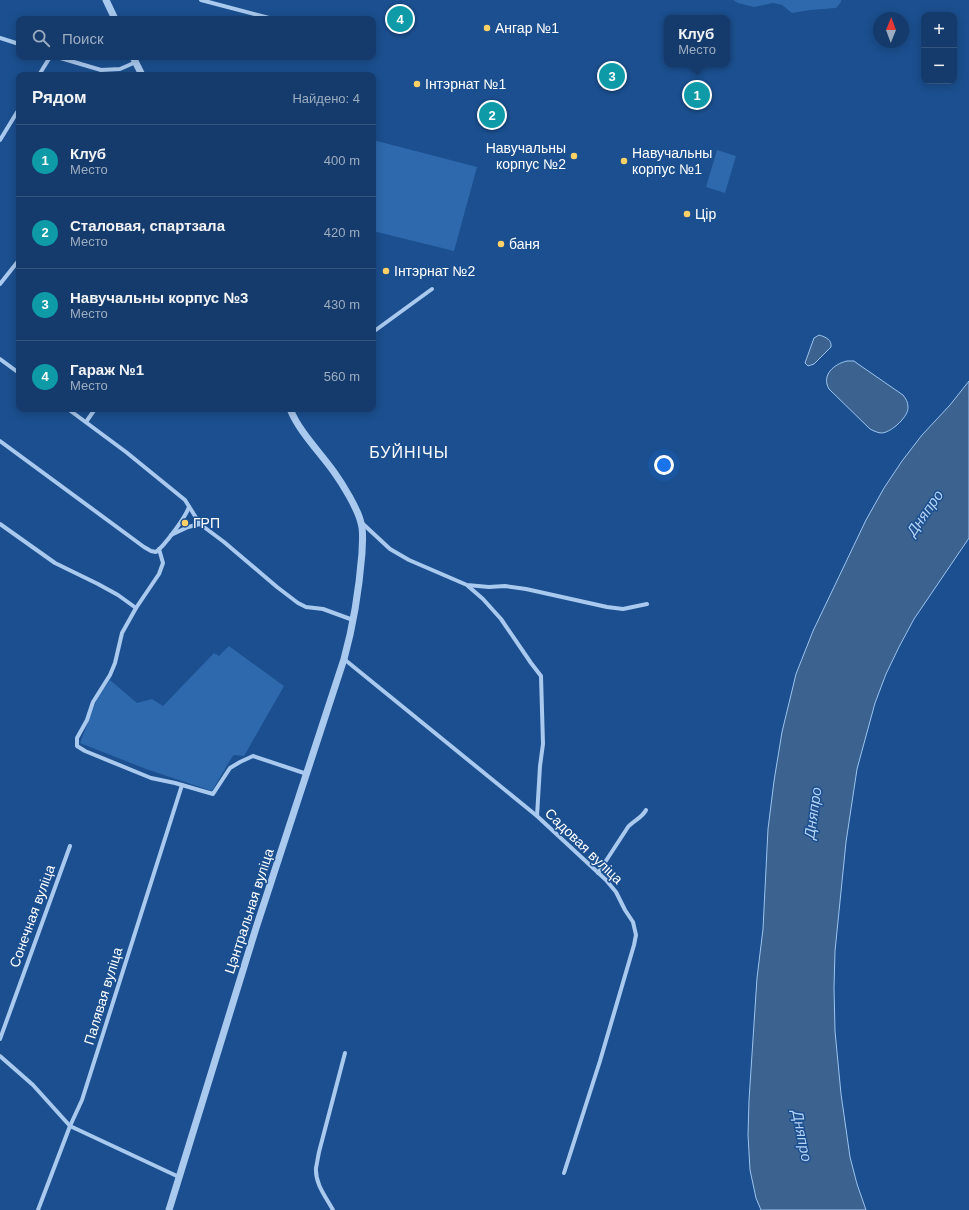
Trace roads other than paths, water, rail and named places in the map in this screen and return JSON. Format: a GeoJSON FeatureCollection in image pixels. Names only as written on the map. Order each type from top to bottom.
{"type":"FeatureCollection","features":[{"type":"Feature","properties":{"kind":"street"},"geometry":{"type":"LineString","coordinates":[[106,0],[114,16]]}},
{"type":"Feature","properties":{"kind":"street"},"geometry":{"type":"LineString","coordinates":[[201,0],[262,16]]}},
{"type":"Feature","properties":{"kind":"street"},"geometry":{"type":"LineString","coordinates":[[0,38],[16,43]]}},
{"type":"Feature","properties":{"kind":"street"},"geometry":{"type":"LineString","coordinates":[[42,72],[48,60]]}},
{"type":"Feature","properties":{"kind":"street"},"geometry":{"type":"LineString","coordinates":[[67,60],[101,70],[120,69],[134,60],[140,72]]}},
{"type":"Feature","properties":{"kind":"street"},"geometry":{"type":"LineString","coordinates":[[0,140],[16,114]]}},
{"type":"Feature","properties":{"kind":"street"},"geometry":{"type":"LineString","coordinates":[[0,284],[16,264]]}},
{"type":"Feature","properties":{"kind":"street"},"geometry":{"type":"LineString","coordinates":[[376,330],[432,290]]}},
{"type":"Feature","properties":{"kind":"street"},"geometry":{"type":"LineString","coordinates":[[0,359],[16,371]]}},
{"type":"Feature","properties":{"kind":"street"},"geometry":{"type":"LineString","coordinates":[[72,412],[126,452],[185,500],[200,524],[302,605],[322,609],[354,620]]}},
{"type":"Feature","properties":{"kind":"street"},"geometry":{"type":"LineString","coordinates":[[86,422],[94,412]]}},
{"type":"Feature","properties":{"kind":"street","name":"Цэнтральная вуліца"},"geometry":{"type":"LineString","coordinates":[[169,1210],[254,935],[344,659],[354,620],[361,561],[361,523],[343,486],[300,427],[292,412]]}},
{"type":"Feature","properties":{"kind":"street"},"geometry":{"type":"LineString","coordinates":[[0,441],[151,552],[156,552],[159,549],[186,514],[189,507]]}},
{"type":"Feature","properties":{"kind":"street"},"geometry":{"type":"LineString","coordinates":[[361,523],[390,549],[409,560],[467,585],[483,599],[501,619],[541,676],[543,744],[537,816]]}},
{"type":"Feature","properties":{"kind":"street"},"geometry":{"type":"LineString","coordinates":[[0,524],[55,563],[118,595],[136,608]]}},
{"type":"Feature","properties":{"kind":"street"},"geometry":{"type":"LineString","coordinates":[[169,536],[183,529],[200,524]]}},
{"type":"Feature","properties":{"kind":"street"},"geometry":{"type":"LineString","coordinates":[[159,549],[163,563],[159,574],[136,608],[122,634],[115,663],[110,675],[93,702],[87,720],[77,738],[77,746],[85,751],[150,778],[213,794],[230,768],[254,756],[307,774]]}},
{"type":"Feature","properties":{"kind":"street"},"geometry":{"type":"LineString","coordinates":[[467,585],[489,587],[505,586],[526,589],[623,609],[647,604]]}},
{"type":"Feature","properties":{"kind":"street","name":"Садовая вуліца"},"geometry":{"type":"LineString","coordinates":[[344,659],[537,816],[609,883],[616,892],[633,922],[636,934],[634,946],[600,1061],[564,1173]]}},
{"type":"Feature","properties":{"kind":"street","name":"Палявая вуліца"},"geometry":{"type":"LineString","coordinates":[[38,1210],[70,1126],[82,1100],[182,785]]}},
{"type":"Feature","properties":{"kind":"street"},"geometry":{"type":"LineString","coordinates":[[598,873],[631,824],[644,814],[646,810]]}},
{"type":"Feature","properties":{"kind":"street","name":"Сонечная вуліца"},"geometry":{"type":"LineString","coordinates":[[0,1039],[70,846]]}},
{"type":"Feature","properties":{"kind":"street"},"geometry":{"type":"LineString","coordinates":[[333,1210],[319,1185],[316,1177],[316,1168],[345,1053]]}},
{"type":"Feature","properties":{"kind":"street"},"geometry":{"type":"LineString","coordinates":[[0,1056],[33,1085],[70,1126],[179,1177]]}},
{"type":"Feature","properties":{"kind":"water"},"geometry":{"type":"Polygon","coordinates":[[[819,335],[831,342],[831,347],[814,364],[808,366],[805,363],[814,338],[819,335]]]}},
{"type":"Feature","properties":{"kind":"water"},"geometry":{"type":"Polygon","coordinates":[[[847,361],[854,361],[903,395],[907,402],[908,411],[895,427],[882,433],[870,429],[829,389],[827,379],[830,371],[833,367],[847,361]]]}},
{"type":"Feature","properties":{"kind":"water","name":"Дняпро"},"geometry":{"type":"Polygon","coordinates":[[[969,381],[969,538],[914,619],[886,674],[875,703],[857,769],[846,842],[835,951],[835,1031],[841,1094],[850,1157],[866,1210],[761,1210],[756,1198],[750,1170],[748,1135],[749,1100],[757,978],[763,929],[768,829],[782,732],[796,674],[813,631],[866,520],[884,488],[922,435],[950,405],[969,381]]]}},
{"type":"Feature","properties":{"kind":"place","name":"Гараж №1"},"geometry":{"type":"Point","coordinates":[400,19]}},
{"type":"Feature","properties":{"kind":"place","name":"Ангар №1"},"geometry":{"type":"Point","coordinates":[487,28]}},
{"type":"Feature","properties":{"kind":"place","name":"Навучальны корпус №3"},"geometry":{"type":"Point","coordinates":[612,76]}},
{"type":"Feature","properties":{"kind":"place","name":"Інтэрнат №1"},"geometry":{"type":"Point","coordinates":[417,84]}},
{"type":"Feature","properties":{"kind":"place","name":"Клуб"},"geometry":{"type":"Point","coordinates":[697,95]}},
{"type":"Feature","properties":{"kind":"place","name":"Сталовая, спартзала"},"geometry":{"type":"Point","coordinates":[492,115]}},
{"type":"Feature","properties":{"kind":"place","name":"Навучальны корпус №2"},"geometry":{"type":"Point","coordinates":[574,156]}},
{"type":"Feature","properties":{"kind":"place","name":"Навучальны корпус №1"},"geometry":{"type":"Point","coordinates":[624,161]}},
{"type":"Feature","properties":{"kind":"place","name":"Цір"},"geometry":{"type":"Point","coordinates":[687,214]}},
{"type":"Feature","properties":{"kind":"place","name":"баня"},"geometry":{"type":"Point","coordinates":[501,244]}},
{"type":"Feature","properties":{"kind":"place","name":"Інтэрнат №2"},"geometry":{"type":"Point","coordinates":[386,271]}},
{"type":"Feature","properties":{"kind":"place","name":"ГРП"},"geometry":{"type":"Point","coordinates":[185,523]}},
{"type":"Feature","properties":{"kind":"district","name":"БУЙНІЧЫ"},"geometry":{"type":"Point","coordinates":[409,452]}}]}
